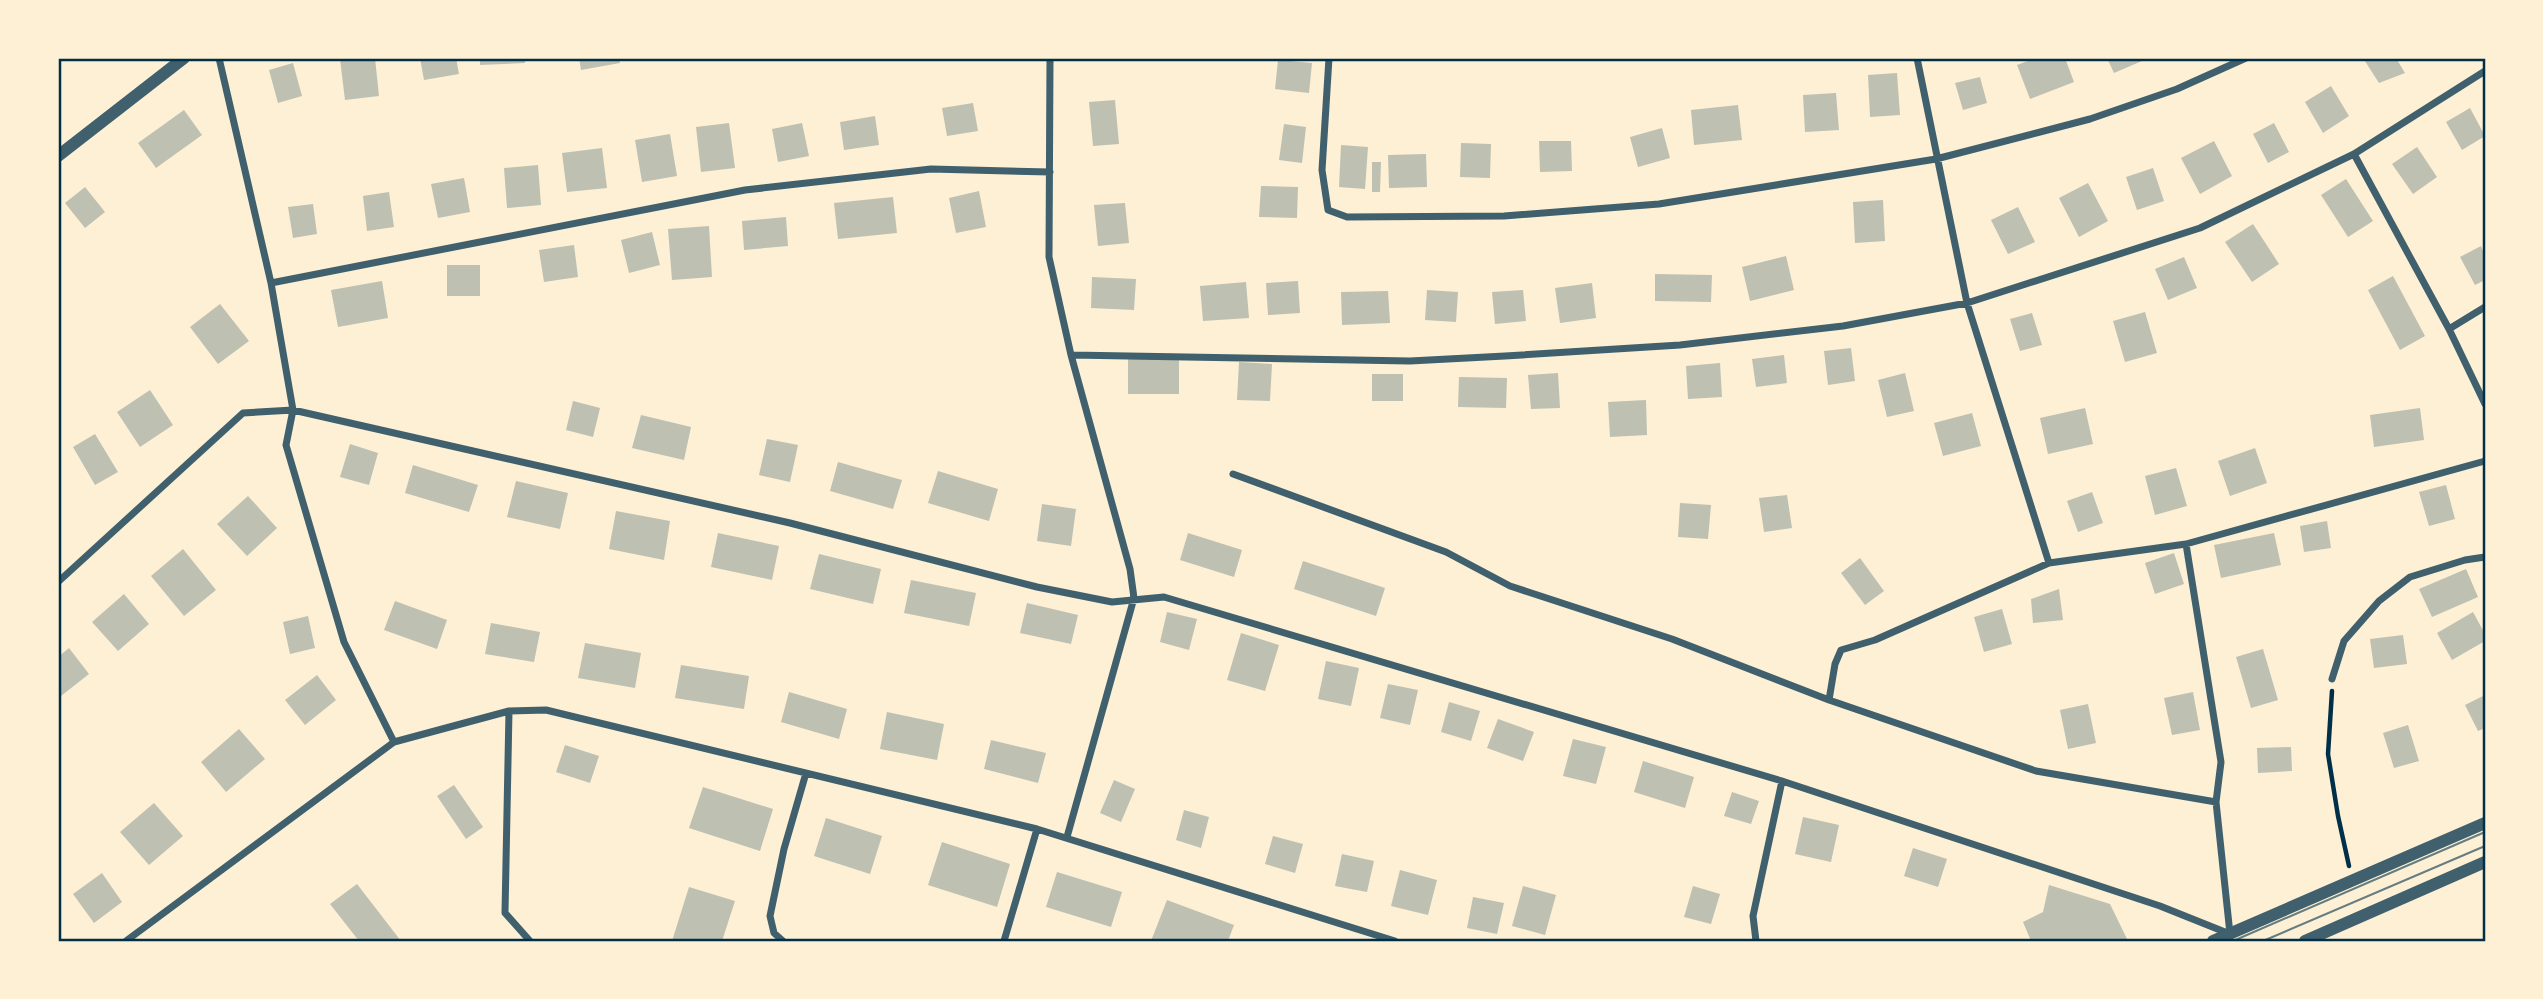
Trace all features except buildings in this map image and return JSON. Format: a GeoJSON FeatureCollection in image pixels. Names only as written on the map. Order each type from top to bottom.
{"type":"FeatureCollection","features":[{"type":"Feature","properties":{"kind":"street"},"geometry":{"type":"LineString","coordinates":[[58,156],[184,58]]}},
{"type":"Feature","properties":{"kind":"street"},"geometry":{"type":"LineString","coordinates":[[219,58],[271,283],[293,410],[286,445],[344,642],[394,741]]}},
{"type":"Feature","properties":{"kind":"street"},"geometry":{"type":"LineString","coordinates":[[1050,58],[1049,257],[1071,355],[1130,569],[1135,598],[1067,837]]}},
{"type":"Feature","properties":{"kind":"street"},"geometry":{"type":"LineString","coordinates":[[1329,58],[1322,170],[1328,210],[1347,217],[1504,216],[1659,204],[1936,159],[2090,119],[2176,89],[2246,58]]}},
{"type":"Feature","properties":{"kind":"street"},"geometry":{"type":"LineString","coordinates":[[1917,58],[1967,303],[2049,563]]}},
{"type":"Feature","properties":{"kind":"street"},"geometry":{"type":"LineString","coordinates":[[1071,355],[1410,361],[1506,356],[1680,345],[1843,326],[1967,303],[2200,228],[2354,154],[2485,71]]}},
{"type":"Feature","properties":{"kind":"street"},"geometry":{"type":"LineString","coordinates":[[2354,154],[2449,329],[2485,404]]}},
{"type":"Feature","properties":{"kind":"street"},"geometry":{"type":"LineString","coordinates":[[271,283],[745,190],[931,169],[1050,172]]}},
{"type":"Feature","properties":{"kind":"street"},"geometry":{"type":"LineString","coordinates":[[2449,329],[2485,307]]}},
{"type":"Feature","properties":{"kind":"street"},"geometry":{"type":"LineString","coordinates":[[58,582],[243,413],[293,410],[790,523],[1037,587],[1112,602],[1164,597],[1782,781],[2160,906],[2232,938]]}},
{"type":"Feature","properties":{"kind":"street"},"geometry":{"type":"LineString","coordinates":[[1829,700],[1835,664],[1841,650],[1875,640],[2049,563],[2186,544],[2485,461]]}},
{"type":"Feature","properties":{"kind":"street"},"geometry":{"type":"LineString","coordinates":[[1233,474],[1446,552],[1510,586],[1672,639],[1829,700],[2036,771],[2216,802]]}},
{"type":"Feature","properties":{"kind":"street"},"geometry":{"type":"LineString","coordinates":[[2186,544],[2221,762],[2216,802],[2232,938]]}},
{"type":"Feature","properties":{"kind":"street"},"geometry":{"type":"LineString","coordinates":[[2332,679],[2344,641],[2379,601],[2410,577],[2485,557]]}},
{"type":"Feature","properties":{"kind":"street"},"geometry":{"type":"LineString","coordinates":[[126,941],[394,741],[509,711],[546,710],[1067,837],[1395,941]]}},
{"type":"Feature","properties":{"kind":"street"},"geometry":{"type":"LineString","coordinates":[[509,711],[505,913],[530,941]]}},
{"type":"Feature","properties":{"kind":"street"},"geometry":{"type":"LineString","coordinates":[[783,941],[774,933],[770,916],[784,849],[806,773]]}},
{"type":"Feature","properties":{"kind":"street"},"geometry":{"type":"LineString","coordinates":[[1756,941],[1753,916],[1782,781]]}},
{"type":"Feature","properties":{"kind":"street"},"geometry":{"type":"LineString","coordinates":[[2213,941],[2232,938],[2353,880],[2485,823]]}},
{"type":"Feature","properties":{"kind":"street"},"geometry":{"type":"LineString","coordinates":[[1004,941],[1037,829]]}},
{"type":"Feature","properties":{"kind":"street"},"geometry":{"type":"LineString","coordinates":[[2305,941],[2485,862]]}},
{"type":"Feature","properties":{"kind":"path"},"geometry":{"type":"LineString","coordinates":[[2332,679],[2328,754],[2338,816],[2353,880]]}},
{"type":"Feature","properties":{"kind":"tram line"},"geometry":{"type":"LineString","coordinates":[[2233,941],[2485,832]]}},
{"type":"Feature","properties":{"kind":"tram line"},"geometry":{"type":"LineString","coordinates":[[2263,941],[2485,846]]}}]}
